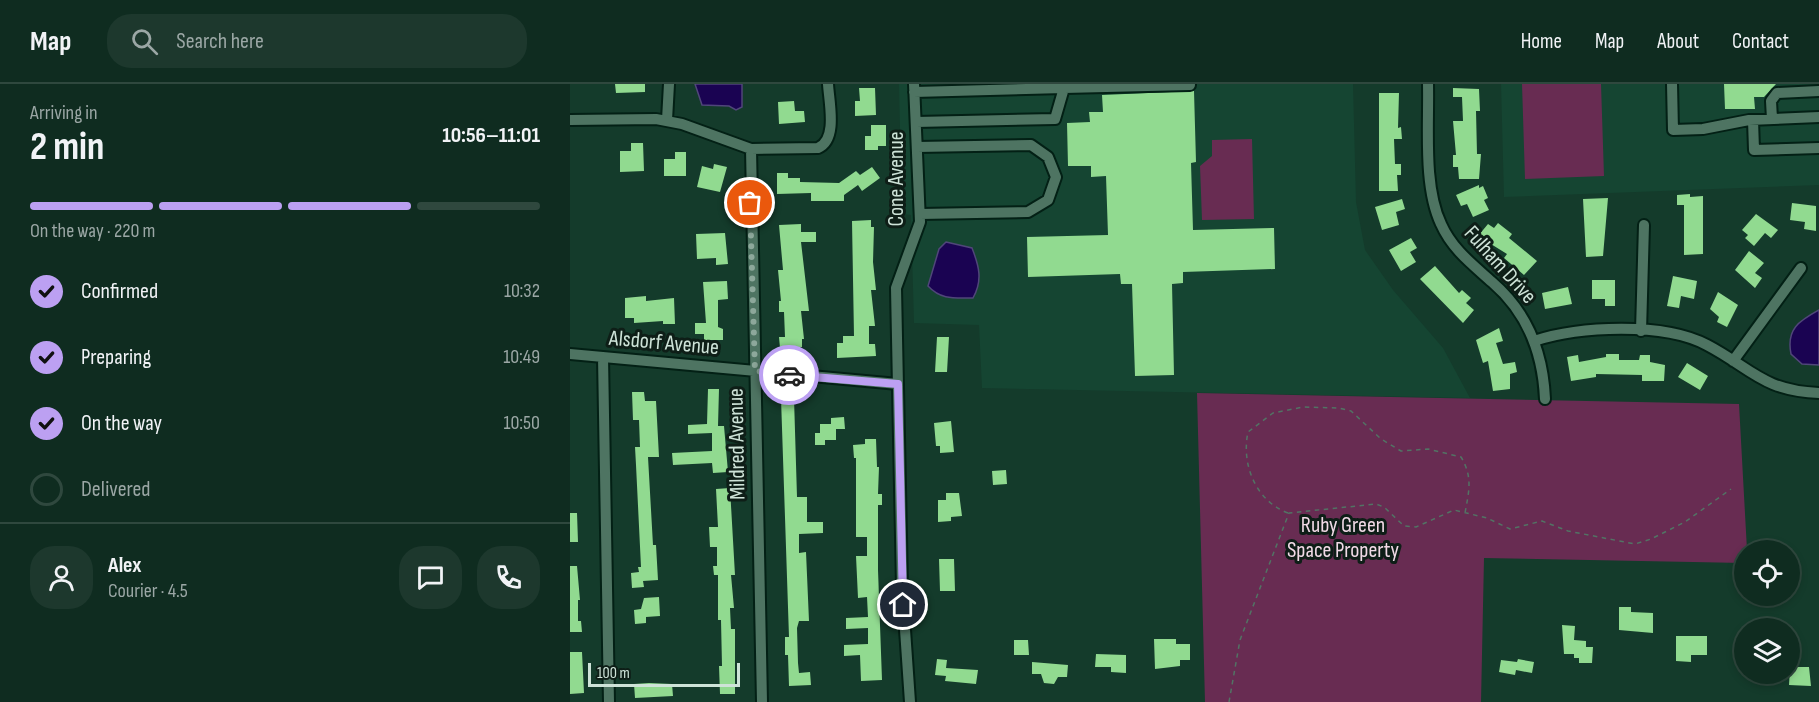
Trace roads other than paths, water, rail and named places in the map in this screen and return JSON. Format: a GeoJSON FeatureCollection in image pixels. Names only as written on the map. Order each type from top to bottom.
{"type":"FeatureCollection","features":[{"type":"Feature","properties":{"kind":"street"},"geometry":{"type":"LineString","coordinates":[[667,120],[669,84]]}},
{"type":"Feature","properties":{"kind":"street"},"geometry":{"type":"LineString","coordinates":[[570,120],[667,120],[751,149],[818,148],[826,143],[830,135],[828,84]]}},
{"type":"Feature","properties":{"kind":"street","name":"Fulham Drive"},"geometry":{"type":"LineString","coordinates":[[1428,84],[1430,182],[1440,223],[1457,251],[1514,305],[1534,341],[1543,370],[1545,399]]}},
{"type":"Feature","properties":{"kind":"street"},"geometry":{"type":"LineString","coordinates":[[1672,84],[1673,130],[1703,129],[1753,120],[1819,117]]}},
{"type":"Feature","properties":{"kind":"street"},"geometry":{"type":"LineString","coordinates":[[914,88],[1190,85]]}},
{"type":"Feature","properties":{"kind":"street","name":"Cone Avenue"},"geometry":{"type":"LineString","coordinates":[[910,702],[903,625],[896,288],[919,227],[914,88]]}},
{"type":"Feature","properties":{"kind":"street"},"geometry":{"type":"LineString","coordinates":[[916,122],[1055,119],[1064,88]]}},
{"type":"Feature","properties":{"kind":"street"},"geometry":{"type":"LineString","coordinates":[[1772,119],[1771,101],[1776,93],[1819,90]]}},
{"type":"Feature","properties":{"kind":"street"},"geometry":{"type":"LineString","coordinates":[[1753,120],[1754,150],[1819,148]]}},
{"type":"Feature","properties":{"kind":"street"},"geometry":{"type":"LineString","coordinates":[[917,147],[1030,145],[1048,157],[1056,177],[1048,200],[1028,212],[920,214]]}},
{"type":"Feature","properties":{"kind":"street","name":"Mildred Avenue"},"geometry":{"type":"LineString","coordinates":[[751,149],[762,702]]}},
{"type":"Feature","properties":{"kind":"street"},"geometry":{"type":"LineString","coordinates":[[1641,331],[1644,225]]}},
{"type":"Feature","properties":{"kind":"street"},"geometry":{"type":"LineString","coordinates":[[1733,361],[1801,268]]}},
{"type":"Feature","properties":{"kind":"street"},"geometry":{"type":"LineString","coordinates":[[1534,341],[1576,330],[1674,333],[1713,348],[1772,385],[1797,392],[1819,393]]}},
{"type":"Feature","properties":{"kind":"street","name":"Alsdorf Avenue"},"geometry":{"type":"LineString","coordinates":[[570,354],[898,384]]}},
{"type":"Feature","properties":{"kind":"street"},"geometry":{"type":"LineString","coordinates":[[603,357],[609,702]]}},
{"type":"Feature","properties":{"kind":"park label","name":"Ruby Green Space Property"},"geometry":{"type":"Point","coordinates":[1343,538]}}]}
